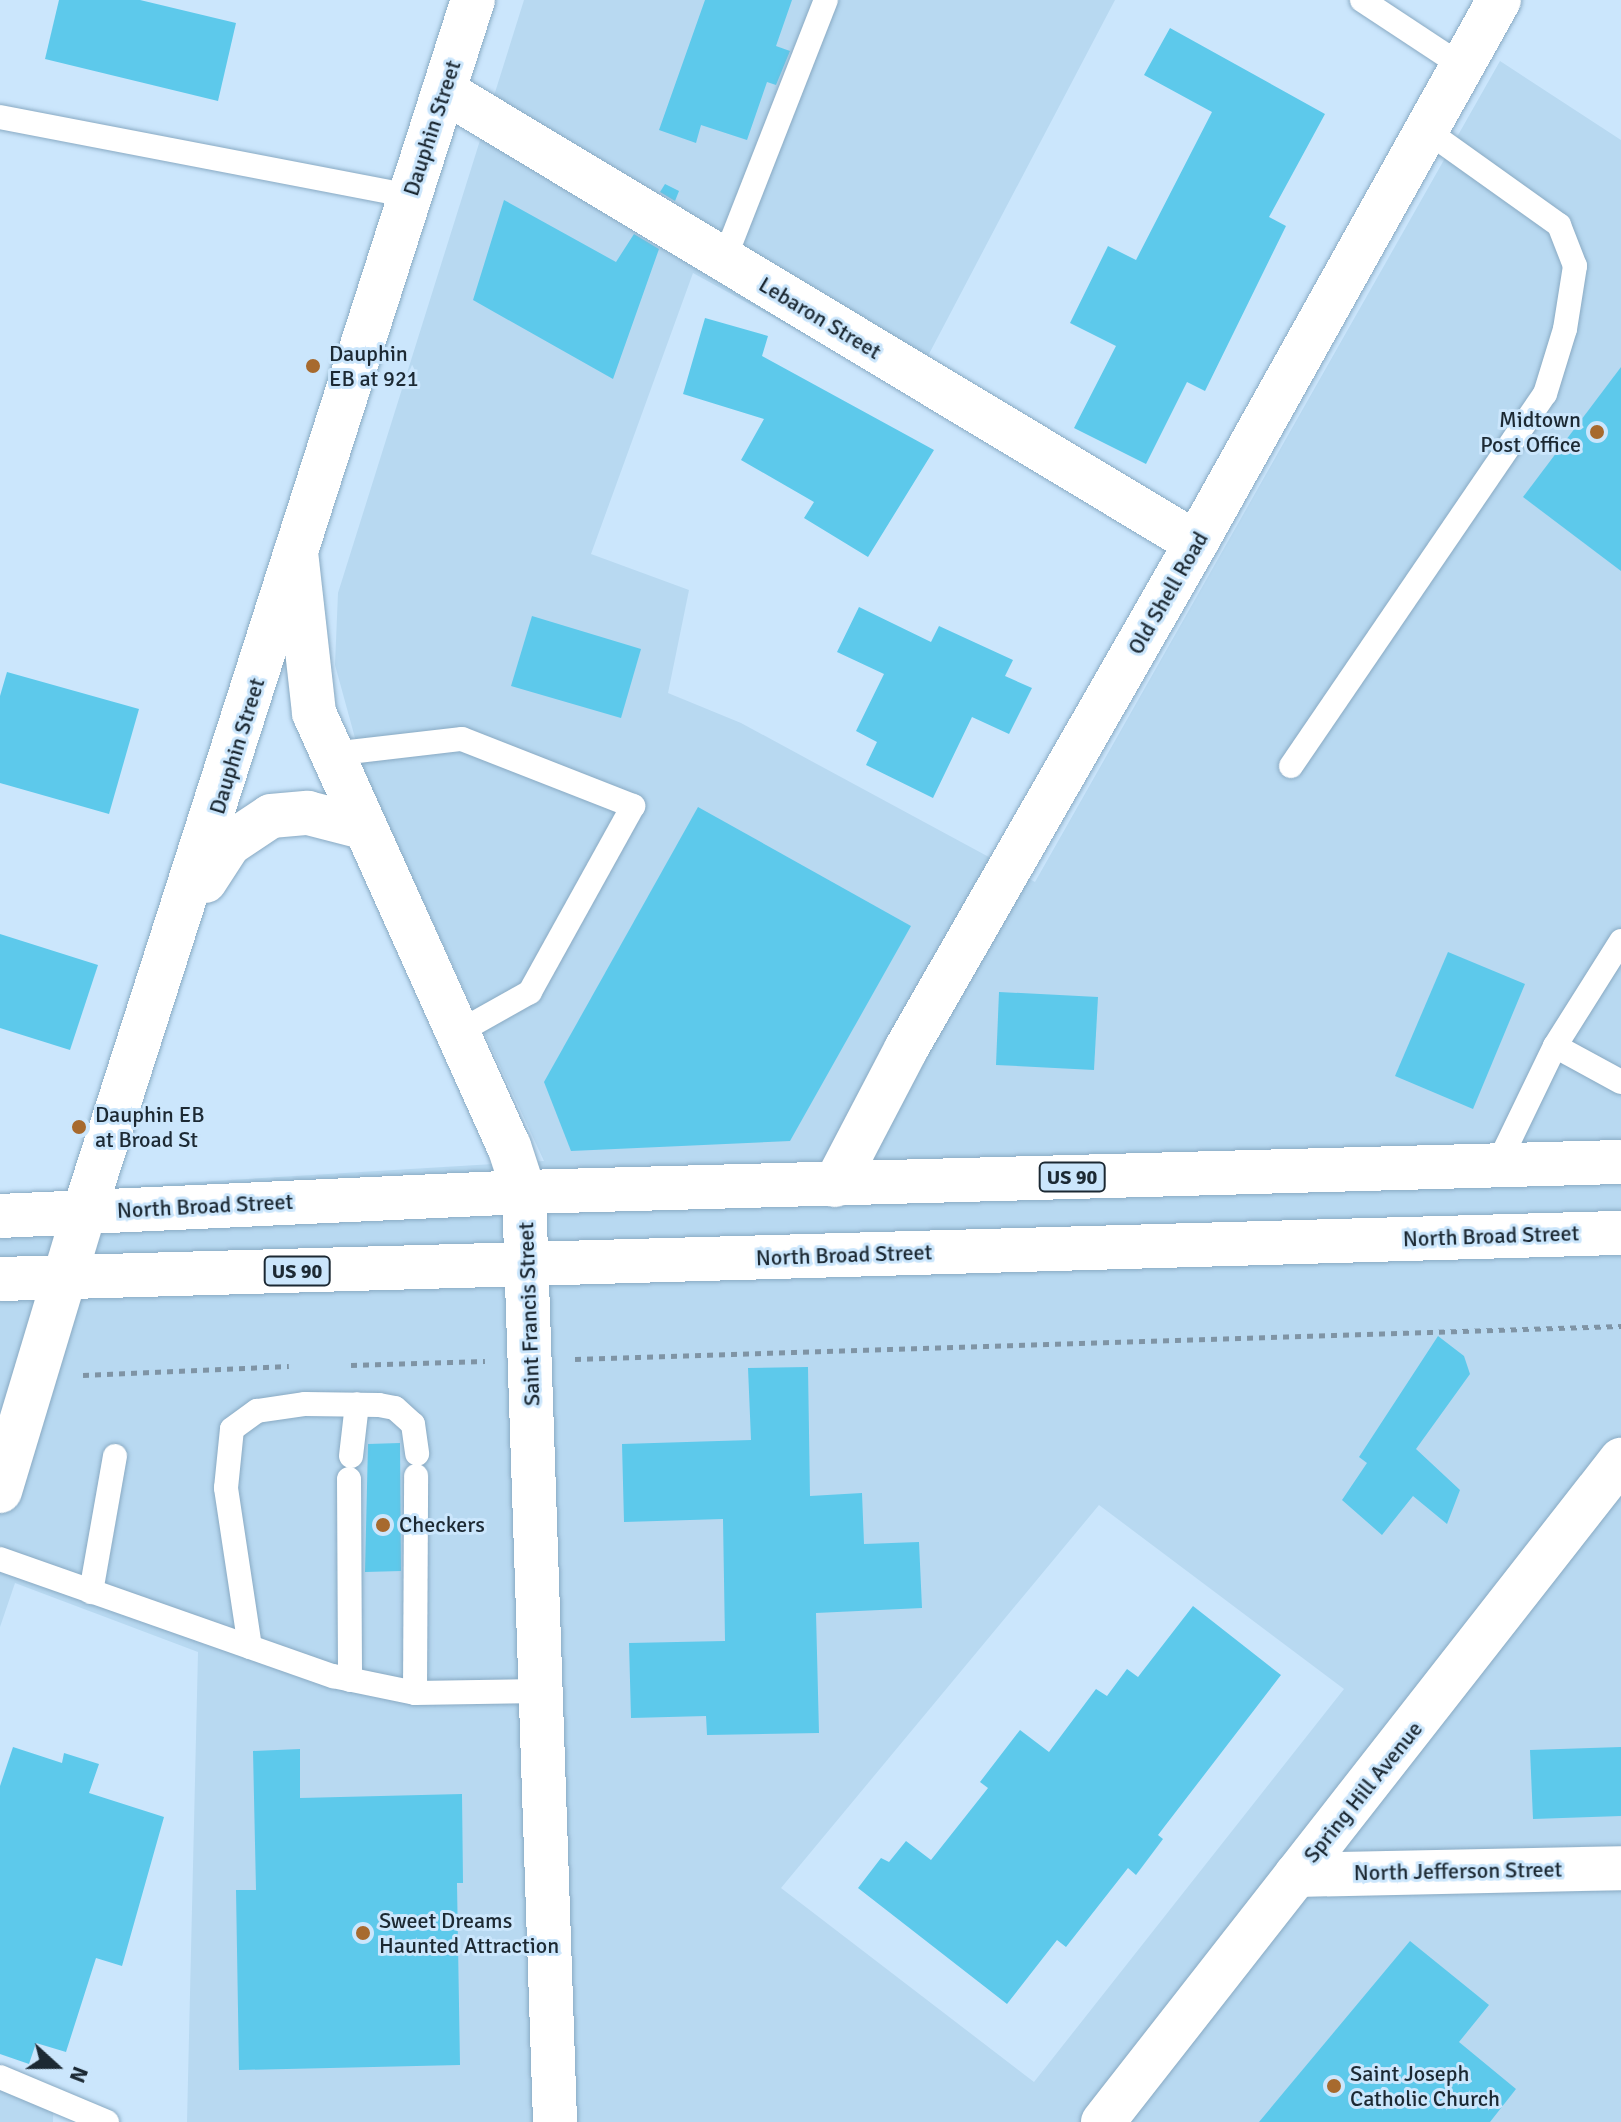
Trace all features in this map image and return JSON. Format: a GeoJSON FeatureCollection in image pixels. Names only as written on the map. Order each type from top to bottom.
{"type":"FeatureCollection","features":[{"type":"Feature","properties":{"kind":"main road","name":"Dauphin Street"},"geometry":{"type":"LineString","coordinates":[[0,1491],[84,1212],[473,0]]}},
{"type":"Feature","properties":{"kind":"main road","name":"Old Shell Road"},"geometry":{"type":"LineString","coordinates":[[835,1185],[906,1049],[1196,543],[1499,0]]}},
{"type":"Feature","properties":{"kind":"main road","name":"Lebaron Street"},"geometry":{"type":"LineString","coordinates":[[444,91],[1196,543]]}},
{"type":"Feature","properties":{"kind":"main road","name":"Saint Francis Street"},"geometry":{"type":"LineString","coordinates":[[296,552],[314,713],[509,1146],[524,1192],[555,2122]]}},
{"type":"Feature","properties":{"kind":"main road"},"geometry":{"type":"LineString","coordinates":[[179,922],[229,844],[271,816],[308,813],[363,827]]}},
{"type":"Feature","properties":{"kind":"main road","name":"North Broad Street"},"geometry":{"type":"LineString","coordinates":[[84,1212],[524,1192],[1621,1162]]}},
{"type":"Feature","properties":{"kind":"main road","name":"US 90"},"geometry":{"type":"LineString","coordinates":[[0,1216],[84,1212]]}},
{"type":"Feature","properties":{"kind":"main road","name":"North Broad Street"},"geometry":{"type":"LineString","coordinates":[[66,1275],[1621,1233]]}},
{"type":"Feature","properties":{"kind":"main road","name":"US 90"},"geometry":{"type":"LineString","coordinates":[[0,1279],[66,1275]]}},
{"type":"Feature","properties":{"kind":"main road","name":"Spring Hill Avenue"},"geometry":{"type":"LineString","coordinates":[[1103,2122],[1621,1460]]}},
{"type":"Feature","properties":{"kind":"main road","name":"North Jefferson Street"},"geometry":{"type":"LineString","coordinates":[[1296,1875],[1621,1868]]}},
{"type":"Feature","properties":{"kind":"lane"},"geometry":{"type":"LineString","coordinates":[[724,260],[826,0]]}},
{"type":"Feature","properties":{"kind":"lane"},"geometry":{"type":"LineString","coordinates":[[1362,0],[1462,66]]}},
{"type":"Feature","properties":{"kind":"lane"},"geometry":{"type":"LineString","coordinates":[[0,117],[410,196]]}},
{"type":"Feature","properties":{"kind":"lane"},"geometry":{"type":"LineString","coordinates":[[1291,766],[1545,394],[1565,329],[1575,266],[1559,225],[1426,130]]}},
{"type":"Feature","properties":{"kind":"lane"},"geometry":{"type":"LineString","coordinates":[[332,754],[426,739],[462,739],[633,806],[530,992],[457,1033]]}},
{"type":"Feature","properties":{"kind":"lane"},"geometry":{"type":"LineString","coordinates":[[1497,1166],[1561,1036],[1621,941]]}},
{"type":"Feature","properties":{"kind":"lane"},"geometry":{"type":"LineString","coordinates":[[1561,1036],[1605,995]]}},
{"type":"Feature","properties":{"kind":"lane"},"geometry":{"type":"LineString","coordinates":[[1561,1036],[1621,1082]]}},
{"type":"Feature","properties":{"kind":"lane"},"geometry":{"type":"LineString","coordinates":[[250,1647],[226,1488],[232,1429],[257,1411],[305,1404],[395,1408],[413,1424],[416,1465],[415,1693]]}},
{"type":"Feature","properties":{"kind":"lane"},"geometry":{"type":"LineString","coordinates":[[350,1680],[350,1467],[357,1404]]}},
{"type":"Feature","properties":{"kind":"lane"},"geometry":{"type":"LineString","coordinates":[[91,1592],[115,1456]]}},
{"type":"Feature","properties":{"kind":"lane"},"geometry":{"type":"LineString","coordinates":[[0,1559],[350,1680],[415,1693],[541,1691]]}},
{"type":"Feature","properties":{"kind":"lane"},"geometry":{"type":"LineString","coordinates":[[0,2077],[107,2122]]}},
{"type":"Feature","properties":{"kind":"path"},"geometry":{"type":"LineString","coordinates":[[594,1358],[1621,1326]]}},
{"type":"Feature","properties":{"kind":"shaded area"},"geometry":{"type":"Polygon","coordinates":[[[524,0],[1115,0],[909,392],[693,273],[591,554],[689,590],[668,693],[741,723],[1035,882],[1500,61],[1621,140],[1621,2122],[187,2122],[198,1652],[15,1583],[0,1627],[0,1194],[544,1161],[366,778],[335,665],[338,593],[524,0]],[[1099,1505],[781,1888],[1034,2082],[1344,1689],[1099,1505]]]}},
{"type":"Feature","properties":{"kind":"shaded area"},"geometry":{"type":"Polygon","coordinates":[[[0,2064],[54,2087],[53,2122],[0,2122],[0,2064]]]}},
{"type":"Feature","properties":{"kind":"building"},"geometry":{"type":"Polygon","coordinates":[[[59,0],[140,0],[236,23],[218,101],[45,59],[59,0]]]}},
{"type":"Feature","properties":{"kind":"building"},"geometry":{"type":"Polygon","coordinates":[[[705,0],[792,0],[776,46],[790,51],[776,85],[767,82],[747,140],[701,125],[696,143],[659,130],[705,0]]]}},
{"type":"Feature","properties":{"kind":"building"},"geometry":{"type":"Polygon","coordinates":[[[1170,28],[1325,114],[1269,217],[1286,226],[1205,391],[1187,382],[1146,464],[1074,428],[1116,346],[1070,323],[1108,246],[1136,260],[1212,112],[1144,75],[1170,28]]]}},
{"type":"Feature","properties":{"kind":"building"},"geometry":{"type":"Polygon","coordinates":[[[665,184],[679,191],[675,201],[660,192],[665,184]]]}},
{"type":"Feature","properties":{"kind":"building"},"geometry":{"type":"Polygon","coordinates":[[[504,200],[616,262],[634,234],[659,249],[613,379],[473,300],[504,200]]]}},
{"type":"Feature","properties":{"kind":"building"},"geometry":{"type":"Polygon","coordinates":[[[705,318],[768,336],[762,356],[934,450],[868,557],[804,518],[814,502],[741,460],[764,419],[683,394],[705,318]]]}},
{"type":"Feature","properties":{"kind":"building","name":"Midtown Post Office"},"geometry":{"type":"Polygon","coordinates":[[[1621,367],[1621,571],[1523,497],[1621,367]]]}},
{"type":"Feature","properties":{"kind":"building"},"geometry":{"type":"Polygon","coordinates":[[[859,607],[931,642],[939,626],[1013,660],[1005,676],[1032,688],[1009,734],[972,717],[933,798],[866,765],[877,742],[856,731],[884,674],[837,652],[859,607]]]}},
{"type":"Feature","properties":{"kind":"building"},"geometry":{"type":"Polygon","coordinates":[[[532,616],[641,649],[621,718],[511,686],[532,616]]]}},
{"type":"Feature","properties":{"kind":"building"},"geometry":{"type":"Polygon","coordinates":[[[7,672],[139,709],[109,814],[0,783],[0,696],[7,672]]]}},
{"type":"Feature","properties":{"kind":"building"},"geometry":{"type":"Polygon","coordinates":[[[698,807],[911,926],[790,1141],[571,1151],[544,1082],[698,807]]]}},
{"type":"Feature","properties":{"kind":"building"},"geometry":{"type":"Polygon","coordinates":[[[0,934],[98,965],[70,1050],[0,1028],[0,934]]]}},
{"type":"Feature","properties":{"kind":"building"},"geometry":{"type":"Polygon","coordinates":[[[1448,952],[1525,984],[1473,1109],[1395,1076],[1448,952]]]}},
{"type":"Feature","properties":{"kind":"building"},"geometry":{"type":"Polygon","coordinates":[[[999,992],[1098,997],[1094,1070],[996,1065],[999,992]]]}},
{"type":"Feature","properties":{"kind":"building"},"geometry":{"type":"Polygon","coordinates":[[[1438,1336],[1464,1356],[1470,1374],[1416,1449],[1460,1490],[1447,1524],[1413,1496],[1382,1535],[1342,1500],[1367,1463],[1359,1457],[1438,1336]]]}},
{"type":"Feature","properties":{"kind":"building"},"geometry":{"type":"Polygon","coordinates":[[[808,1367],[810,1496],[862,1493],[864,1544],[919,1542],[922,1608],[816,1613],[819,1733],[707,1735],[706,1716],[631,1718],[629,1643],[725,1641],[723,1519],[624,1522],[622,1444],[751,1440],[748,1368],[808,1367]]]}},
{"type":"Feature","properties":{"kind":"building","name":"Checkers"},"geometry":{"type":"Polygon","coordinates":[[[400,1443],[401,1571],[365,1572],[368,1444],[400,1443]]]}},
{"type":"Feature","properties":{"kind":"building"},"geometry":{"type":"Polygon","coordinates":[[[1193,1606],[1281,1675],[1158,1835],[1163,1839],[1136,1875],[1128,1868],[1066,1947],[1057,1940],[1007,2004],[858,1888],[881,1858],[889,1862],[906,1841],[931,1860],[988,1788],[980,1782],[1020,1730],[1049,1752],[1096,1689],[1107,1696],[1127,1669],[1138,1677],[1193,1606]]]}},
{"type":"Feature","properties":{"kind":"building"},"geometry":{"type":"Polygon","coordinates":[[[13,1747],[62,1763],[64,1753],[99,1764],[89,1793],[164,1817],[122,1966],[96,1958],[66,2052],[36,2043],[29,2064],[0,2054],[0,1786],[13,1747]]]}},
{"type":"Feature","properties":{"kind":"building"},"geometry":{"type":"Polygon","coordinates":[[[1621,1747],[1621,1816],[1533,1819],[1530,1750],[1621,1747]]]}},
{"type":"Feature","properties":{"kind":"building"},"geometry":{"type":"Polygon","coordinates":[[[300,1749],[300,1798],[462,1794],[463,1883],[457,1883],[460,2065],[239,2070],[236,1890],[256,1890],[253,1751],[300,1749]]]}},
{"type":"Feature","properties":{"kind":"building"},"geometry":{"type":"Polygon","coordinates":[[[1410,1941],[1489,2005],[1459,2042],[1516,2089],[1490,2122],[1259,2122],[1410,1941]]]}},
{"type":"Feature","properties":{"kind":"place","name":"Dauphin EB at 921"},"geometry":{"type":"Point","coordinates":[313,366]}},
{"type":"Feature","properties":{"kind":"place","name":"Midtown Post Office"},"geometry":{"type":"Point","coordinates":[1597,432]}},
{"type":"Feature","properties":{"kind":"place","name":"Dauphin EB at Broad St"},"geometry":{"type":"Point","coordinates":[79,1127]}},
{"type":"Feature","properties":{"kind":"place","name":"Checkers"},"geometry":{"type":"Point","coordinates":[383,1525]}},
{"type":"Feature","properties":{"kind":"place","name":"Sweet Dreams Haunted Attraction"},"geometry":{"type":"Point","coordinates":[363,1933]}},
{"type":"Feature","properties":{"kind":"place","name":"Saint Joseph Catholic Church"},"geometry":{"type":"Point","coordinates":[1334,2086]}}]}
